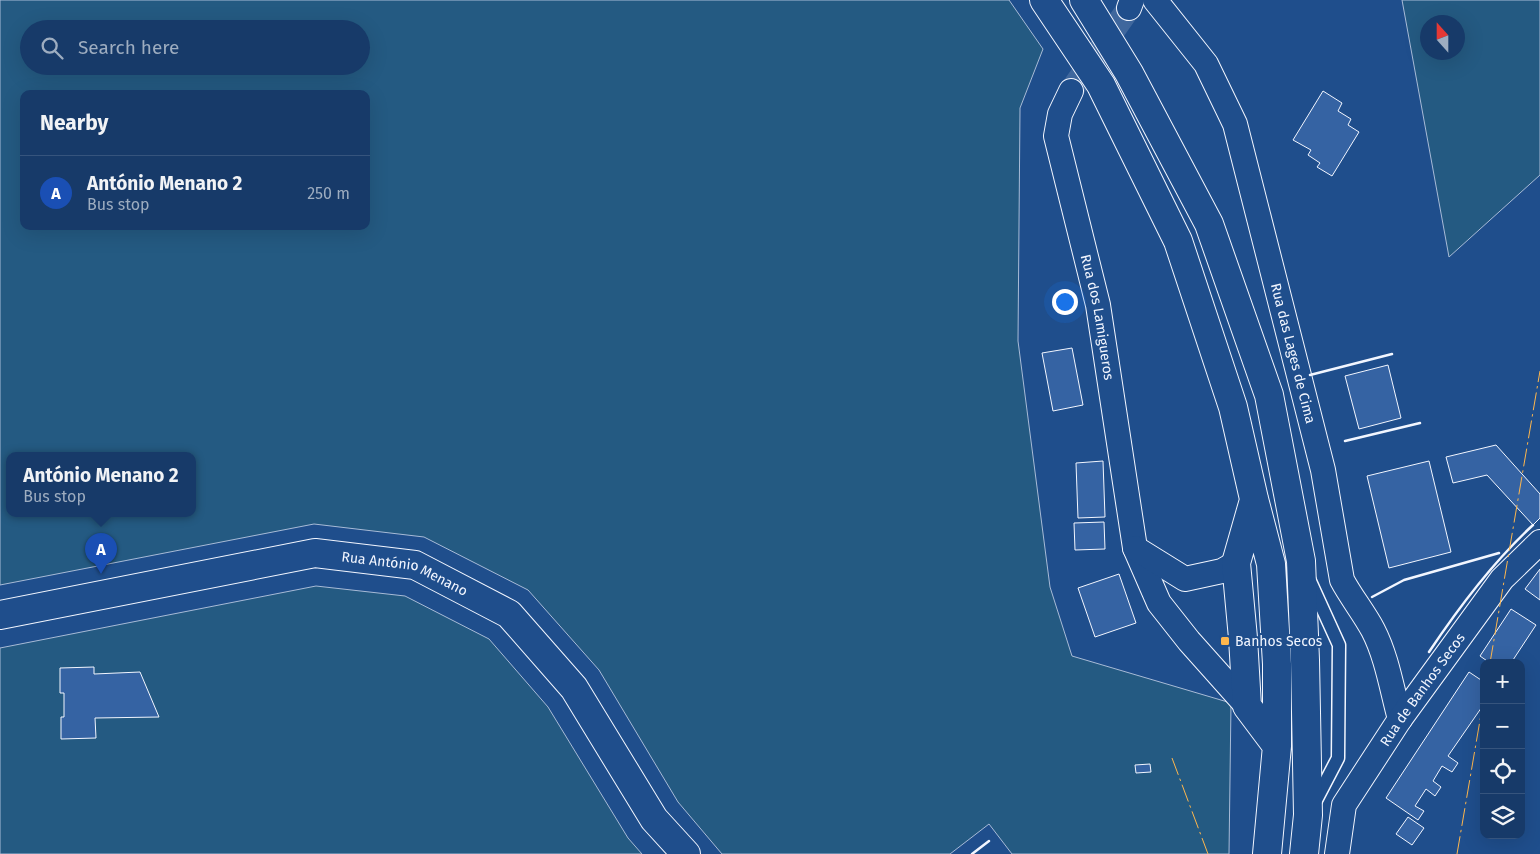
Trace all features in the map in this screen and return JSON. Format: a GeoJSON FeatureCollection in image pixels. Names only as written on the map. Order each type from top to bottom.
{"type":"FeatureCollection","features":[{"type":"Feature","properties":{"kind":"main road"},"geometry":{"type":"LineString","coordinates":[[1044,0],[1101,85],[1178,240],[1233,407],[1254,499],[1272,564],[1277,664],[1277,746],[1267,854]]}},
{"type":"Feature","properties":{"kind":"main road"},"geometry":{"type":"LineString","coordinates":[[1084,0],[1129,73],[1209,224],[1269,395],[1301,561],[1308,815],[1304,854]]}},
{"type":"Feature","properties":{"kind":"main road"},"geometry":{"type":"LineString","coordinates":[[1254,499],[1236,563],[1247,706],[1277,746]]}},
{"type":"Feature","properties":{"kind":"main road","name":"Rua António Menano"},"geometry":{"type":"LineString","coordinates":[[0,615],[315,554],[415,565],[509,614],[574,688],[654,819],[686,854]]}},
{"type":"Feature","properties":{"kind":"street","name":"Rua das Lages de Cima"},"geometry":{"type":"LineString","coordinates":[[1155,0],[1206,64],[1235,124],[1324,470],[1342,580],[1372,629],[1382,650],[1400,719]]}},
{"type":"Feature","properties":{"kind":"street","name":"Rua dos Lamigueros"},"geometry":{"type":"LineString","coordinates":[[1071,91],[1060,114],[1056,136],[1098,305],[1135,548],[1159,602],[1189,641],[1247,706]]}},
{"type":"Feature","properties":{"kind":"street","name":"Rua de Banhos Secos"},"geometry":{"type":"LineString","coordinates":[[1337,854],[1344,806],[1400,719],[1502,578],[1540,542]]}},
{"type":"Feature","properties":{"kind":"street"},"geometry":{"type":"LineString","coordinates":[[1135,548],[1185,580],[1222,571],[1236,563]]}},
{"type":"Feature","properties":{"kind":"shaded area"},"geometry":{"type":"Polygon","coordinates":[[[0,0],[1009,0],[1043,49],[1020,108],[1018,341],[1050,587],[1072,656],[1231,703],[1229,854],[1012,854],[989,824],[950,854],[722,854],[678,802],[599,670],[528,590],[424,537],[314,524],[0,585],[0,0]]]}},
{"type":"Feature","properties":{"kind":"shaded area"},"geometry":{"type":"Polygon","coordinates":[[[1402,0],[1540,0],[1540,175],[1449,257],[1402,0]]]}},
{"type":"Feature","properties":{"kind":"shaded area"},"geometry":{"type":"Polygon","coordinates":[[[316,586],[405,596],[489,639],[548,707],[628,838],[642,854],[0,854],[0,648],[316,586]]]}},
{"type":"Feature","properties":{"kind":"building"},"geometry":{"type":"Polygon","coordinates":[[[1323,91],[1342,103],[1338,111],[1351,119],[1348,125],[1359,132],[1332,176],[1317,167],[1320,163],[1308,155],[1311,150],[1293,140],[1323,91]]]}},
{"type":"Feature","properties":{"kind":"building"},"geometry":{"type":"Polygon","coordinates":[[[1072,348],[1083,405],[1053,411],[1042,353],[1072,348]]]}},
{"type":"Feature","properties":{"kind":"building"},"geometry":{"type":"Polygon","coordinates":[[[1388,365],[1401,418],[1359,429],[1345,376],[1388,365]]]}},
{"type":"Feature","properties":{"kind":"building"},"geometry":{"type":"Polygon","coordinates":[[[1496,445],[1540,494],[1540,518],[1533,525],[1487,475],[1453,483],[1446,457],[1496,445]]]}},
{"type":"Feature","properties":{"kind":"building"},"geometry":{"type":"Polygon","coordinates":[[[1103,461],[1105,517],[1078,518],[1076,463],[1103,461]]]}},
{"type":"Feature","properties":{"kind":"building"},"geometry":{"type":"Polygon","coordinates":[[[1429,461],[1451,552],[1389,568],[1367,476],[1429,461]]]}},
{"type":"Feature","properties":{"kind":"building"},"geometry":{"type":"Polygon","coordinates":[[[1104,522],[1105,549],[1075,550],[1074,523],[1104,522]]]}},
{"type":"Feature","properties":{"kind":"building"},"geometry":{"type":"Polygon","coordinates":[[[1540,569],[1540,600],[1525,589],[1540,569]]]}},
{"type":"Feature","properties":{"kind":"building"},"geometry":{"type":"Polygon","coordinates":[[[1119,574],[1136,623],[1095,637],[1078,588],[1119,574]]]}},
{"type":"Feature","properties":{"kind":"building"},"geometry":{"type":"Polygon","coordinates":[[[1511,609],[1536,625],[1514,659],[1484,659],[1480,656],[1511,609]]]}},
{"type":"Feature","properties":{"kind":"building"},"geometry":{"type":"Polygon","coordinates":[[[94,667],[94,674],[140,672],[159,717],[95,718],[96,738],[61,739],[61,717],[64,717],[64,693],[60,693],[60,668],[94,667]]]}},
{"type":"Feature","properties":{"kind":"building"},"geometry":{"type":"Polygon","coordinates":[[[1469,672],[1480,679],[1480,710],[1448,756],[1458,763],[1452,772],[1442,766],[1433,781],[1441,787],[1435,796],[1426,789],[1415,806],[1424,811],[1418,820],[1386,798],[1469,672]]]}},
{"type":"Feature","properties":{"kind":"building"},"geometry":{"type":"Polygon","coordinates":[[[1150,764],[1151,772],[1136,773],[1135,765],[1150,764]]]}},
{"type":"Feature","properties":{"kind":"building"},"geometry":{"type":"Polygon","coordinates":[[[1408,817],[1424,828],[1412,845],[1396,834],[1408,817]]]}},
{"type":"Feature","properties":{"kind":"tunnel"},"geometry":{"type":"LineString","coordinates":[[1071,91],[1129,8]]}},
{"type":"Feature","properties":{"kind":"wall"},"geometry":{"type":"LineString","coordinates":[[1310,375],[1392,354]]}},
{"type":"Feature","properties":{"kind":"wall"},"geometry":{"type":"LineString","coordinates":[[1345,441],[1420,423]]}},
{"type":"Feature","properties":{"kind":"wall"},"geometry":{"type":"LineString","coordinates":[[1429,652],[1477,586],[1504,554],[1533,525]]}},
{"type":"Feature","properties":{"kind":"wall"},"geometry":{"type":"LineString","coordinates":[[1372,597],[1404,580],[1499,553]]}},
{"type":"Feature","properties":{"kind":"wall"},"geometry":{"type":"LineString","coordinates":[[972,854],[989,841]]}},
{"type":"Feature","properties":{"kind":"power"},"geometry":{"type":"LineString","coordinates":[[1491,659],[1540,371]]}},
{"type":"Feature","properties":{"kind":"power"},"geometry":{"type":"LineString","coordinates":[[1457,854],[1483,704]]}},
{"type":"Feature","properties":{"kind":"power"},"geometry":{"type":"LineString","coordinates":[[1172,758],[1208,854]]}},
{"type":"Feature","properties":{"kind":"place","name":"António Menano 2"},"geometry":{"type":"Point","coordinates":[101,574]}},
{"type":"Feature","properties":{"kind":"place","name":"Banhos Secos"},"geometry":{"type":"Point","coordinates":[1225,641]}}]}
